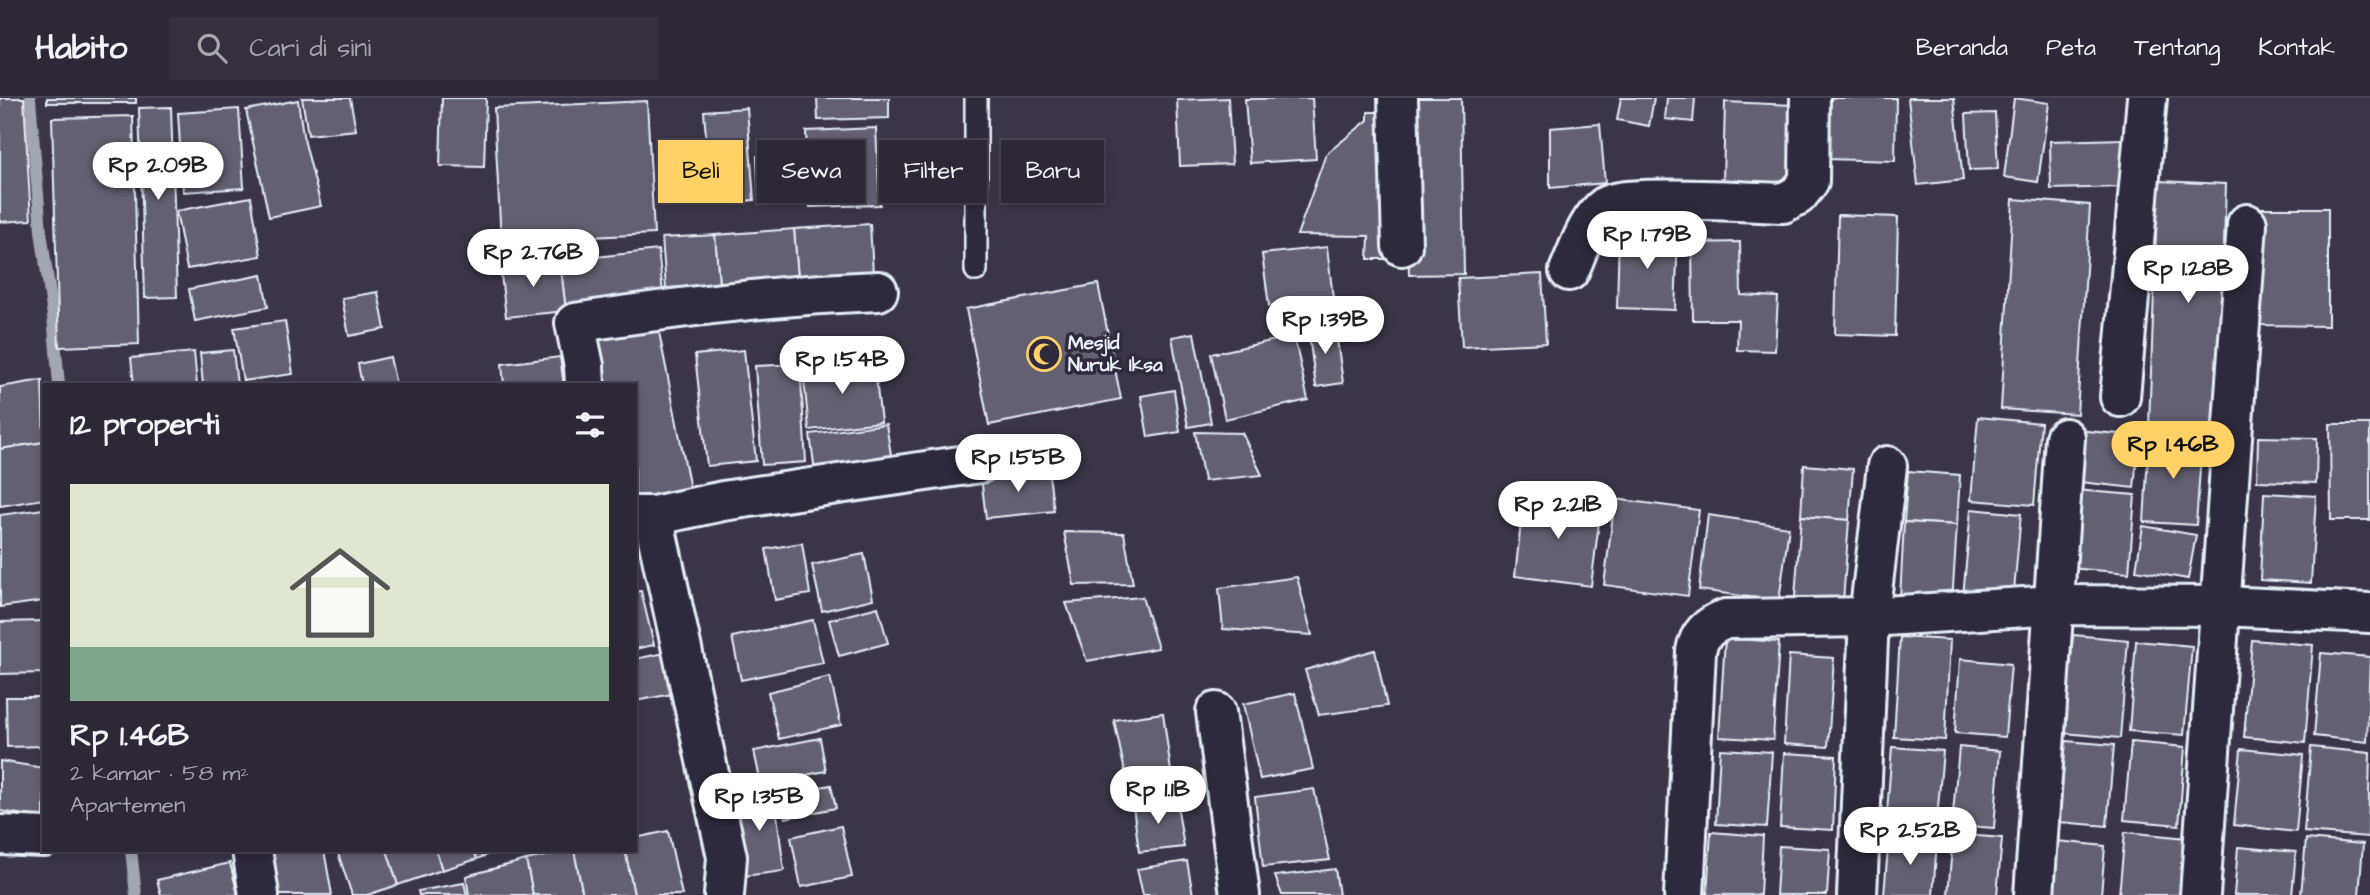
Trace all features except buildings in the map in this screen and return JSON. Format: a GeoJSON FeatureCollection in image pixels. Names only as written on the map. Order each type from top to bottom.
{"type":"FeatureCollection","features":[{"type":"Feature","properties":{"kind":"street"},"geometry":{"type":"LineString","coordinates":[[1398,98],[1402,246]]}},
{"type":"Feature","properties":{"kind":"street"},"geometry":{"type":"LineString","coordinates":[[1569,271],[1595,217],[1612,202],[1642,200],[1783,203],[1798,195],[1808,181],[1810,98]]}},
{"type":"Feature","properties":{"kind":"street"},"geometry":{"type":"LineString","coordinates":[[2120,397],[2147,98]]}},
{"type":"Feature","properties":{"kind":"street"},"geometry":{"type":"LineString","coordinates":[[2200,895],[2247,225]]}},
{"type":"Feature","properties":{"kind":"street"},"geometry":{"type":"LineString","coordinates":[[585,383],[575,323],[688,306],[811,294],[878,291]]}},
{"type":"Feature","properties":{"kind":"street"},"geometry":{"type":"LineString","coordinates":[[2034,895],[2065,438]]}},
{"type":"Feature","properties":{"kind":"street"},"geometry":{"type":"LineString","coordinates":[[724,895],[727,857],[644,516],[723,500],[980,463]]}},
{"type":"Feature","properties":{"kind":"street"},"geometry":{"type":"LineString","coordinates":[[1857,895],[1870,617],[1887,466]]}},
{"type":"Feature","properties":{"kind":"street"},"geometry":{"type":"LineString","coordinates":[[1684,895],[1698,638],[1712,623],[1726,619],[1870,617],[2055,605],[2222,606],[2370,613]]}},
{"type":"Feature","properties":{"kind":"street"},"geometry":{"type":"LineString","coordinates":[[1216,712],[1240,895]]}},
{"type":"Feature","properties":{"kind":"street"},"geometry":{"type":"LineString","coordinates":[[0,835],[42,837]]}},
{"type":"Feature","properties":{"kind":"street"},"geometry":{"type":"LineString","coordinates":[[252,852],[259,895]]}},
{"type":"Feature","properties":{"kind":"lane"},"geometry":{"type":"LineString","coordinates":[[976,98],[976,270]]}},
{"type":"Feature","properties":{"kind":"waterway"},"geometry":{"type":"LineString","coordinates":[[30,98],[41,231],[59,383]]}},
{"type":"Feature","properties":{"kind":"waterway"},"geometry":{"type":"LineString","coordinates":[[131,852],[136,895]]}},
{"type":"Feature","properties":{"kind":"place","name":"Mesjid Nuruk Iksa"},"geometry":{"type":"Point","coordinates":[1044,354]}}]}
